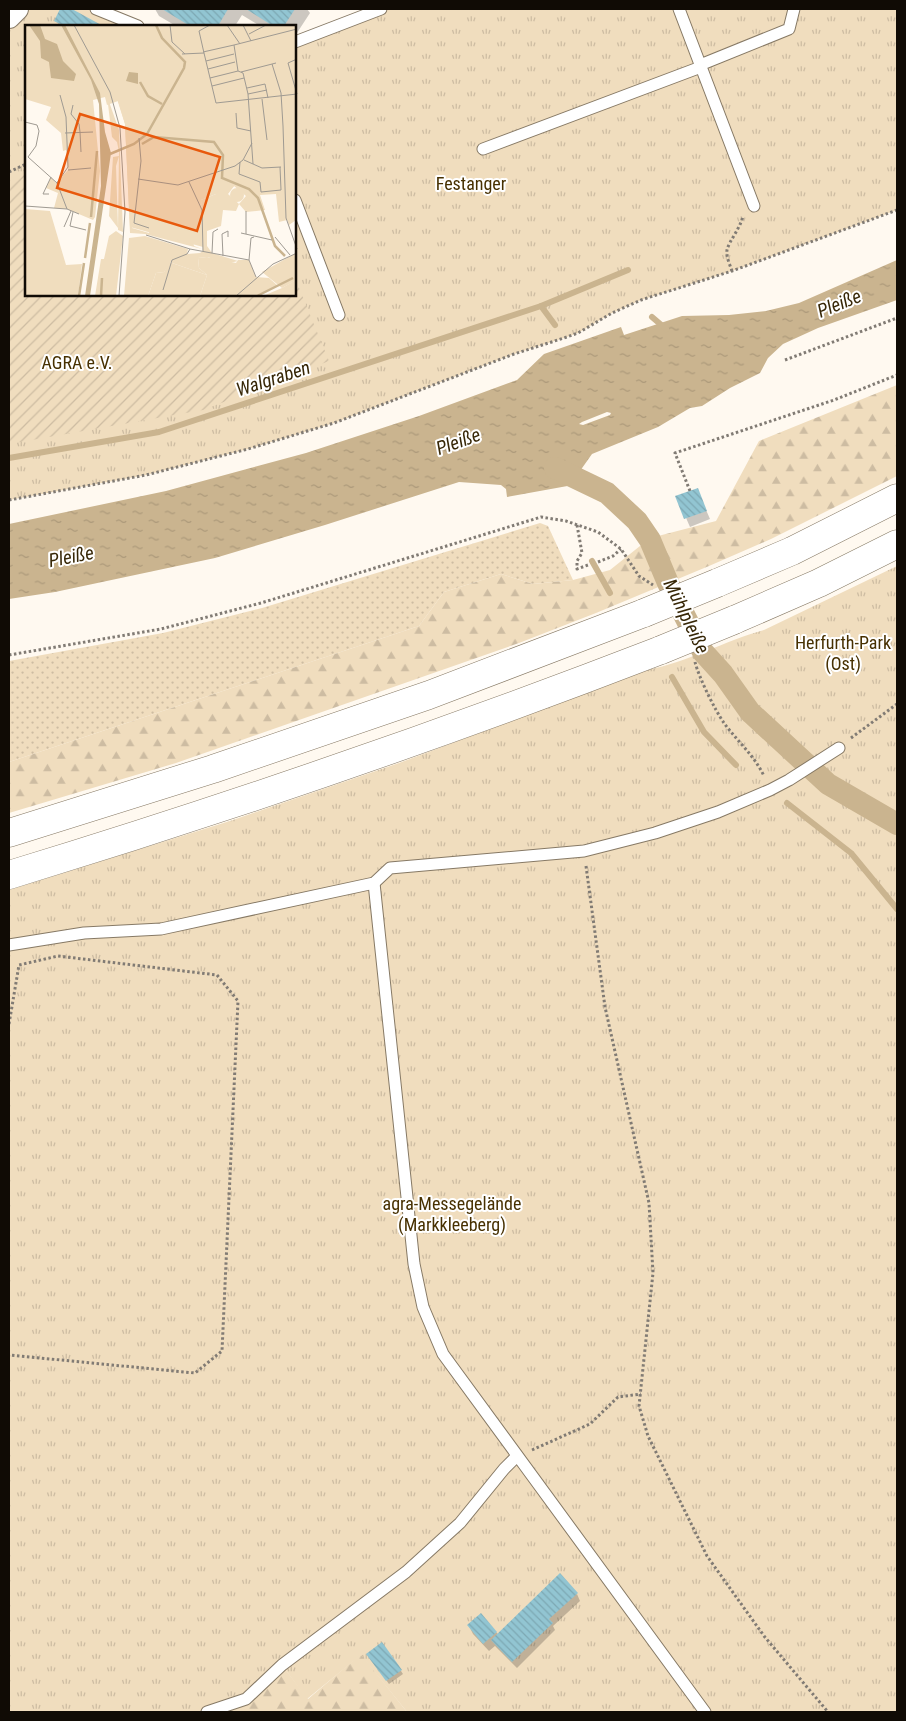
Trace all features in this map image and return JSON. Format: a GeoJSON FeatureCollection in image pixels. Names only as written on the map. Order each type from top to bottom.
{"type":"FeatureCollection","features":[{"type":"Feature","properties":{"kind":"highway"},"geometry":{"type":"LineString","coordinates":[[9,833],[213,769],[429,695],[644,613],[717,583],[792,551],[897,498]]}},
{"type":"Feature","properties":{"kind":"highway"},"geometry":{"type":"LineString","coordinates":[[9,875],[228,806],[421,740],[661,650],[734,620],[819,583],[897,544]]}},
{"type":"Feature","properties":{"kind":"street"},"geometry":{"type":"LineString","coordinates":[[9,17],[17,9]]}},
{"type":"Feature","properties":{"kind":"lane"},"geometry":{"type":"LineString","coordinates":[[96,9],[136,25]]}},
{"type":"Feature","properties":{"kind":"lane"},"geometry":{"type":"LineString","coordinates":[[296,42],[381,9]]}},
{"type":"Feature","properties":{"kind":"lane"},"geometry":{"type":"LineString","coordinates":[[679,9],[754,206]]}},
{"type":"Feature","properties":{"kind":"lane"},"geometry":{"type":"LineString","coordinates":[[483,149],[701,66],[789,29],[794,9]]}},
{"type":"Feature","properties":{"kind":"lane"},"geometry":{"type":"LineString","coordinates":[[296,203],[339,315]]}},
{"type":"Feature","properties":{"kind":"lane"},"geometry":{"type":"LineString","coordinates":[[9,945],[84,933],[161,929],[374,883],[390,868],[584,851],[664,830],[718,812],[770,790],[839,748]]}},
{"type":"Feature","properties":{"kind":"lane"},"geometry":{"type":"LineString","coordinates":[[374,883],[414,1264],[423,1307],[443,1354],[705,1712]]}},
{"type":"Feature","properties":{"kind":"lane"},"geometry":{"type":"LineString","coordinates":[[207,1712],[246,1699],[282,1665],[406,1572],[460,1523],[517,1456]]}},
{"type":"Feature","properties":{"kind":"path"},"geometry":{"type":"LineString","coordinates":[[9,172],[25,164]]}},
{"type":"Feature","properties":{"kind":"path"},"geometry":{"type":"LineString","coordinates":[[732,271],[727,250],[737,233],[744,212],[754,206]]}},
{"type":"Feature","properties":{"kind":"path"},"geometry":{"type":"LineString","coordinates":[[9,500],[146,476],[248,449],[334,423],[514,354],[578,333],[612,313],[641,300],[732,271],[897,210]]}},
{"type":"Feature","properties":{"kind":"path"},"geometry":{"type":"LineString","coordinates":[[785,360],[897,318]]}},
{"type":"Feature","properties":{"kind":"path"},"geometry":{"type":"LineString","coordinates":[[690,491],[675,453],[834,400],[897,375]]}},
{"type":"Feature","properties":{"kind":"path"},"geometry":{"type":"LineString","coordinates":[[9,655],[161,629],[243,608],[541,517],[566,521],[598,532],[621,549],[639,576],[655,586]]}},
{"type":"Feature","properties":{"kind":"path"},"geometry":{"type":"LineString","coordinates":[[577,525],[582,553],[577,561],[577,569],[588,565]]}},
{"type":"Feature","properties":{"kind":"path"},"geometry":{"type":"LineString","coordinates":[[598,562],[614,556],[621,549]]}},
{"type":"Feature","properties":{"kind":"path"},"geometry":{"type":"LineString","coordinates":[[695,659],[698,673],[723,721],[758,763],[770,790]]}},
{"type":"Feature","properties":{"kind":"path"},"geometry":{"type":"LineString","coordinates":[[839,748],[896,705]]}},
{"type":"Feature","properties":{"kind":"path"},"geometry":{"type":"LineString","coordinates":[[584,851],[606,1008],[649,1203],[653,1273],[639,1406],[648,1436],[707,1556],[764,1636],[828,1712]]}},
{"type":"Feature","properties":{"kind":"path"},"geometry":{"type":"LineString","coordinates":[[9,1024],[19,965],[58,956],[217,975],[238,1001],[222,1351],[195,1373],[9,1355]]}},
{"type":"Feature","properties":{"kind":"path"},"geometry":{"type":"LineString","coordinates":[[517,1456],[590,1424],[618,1397],[641,1394]]}},
{"type":"Feature","properties":{"kind":"green space","name":"Festanger"},"geometry":{"type":"Polygon","coordinates":[[[9,9],[96,9],[136,25],[25,25],[25,296],[296,296],[296,42],[381,9],[897,9],[897,210],[732,271],[641,300],[612,313],[578,333],[514,354],[334,423],[248,449],[146,475],[9,500],[9,9]]]}},
{"type":"Feature","properties":{"kind":"green space","name":"AGRA e.V."},"geometry":{"type":"Polygon","coordinates":[[[25,173],[25,296],[296,296],[296,280],[329,361],[203,410],[9,444],[9,181],[25,173]]]}},
{"type":"Feature","properties":{"kind":"green space"},"geometry":{"type":"Polygon","coordinates":[[[897,385],[897,476],[771,539],[596,613],[519,643],[176,763],[9,813],[9,762],[419,626],[444,592],[501,574],[533,584],[573,580],[610,570],[640,546],[658,536],[716,521],[759,441],[897,385]]]}},
{"type":"Feature","properties":{"kind":"green space"},"geometry":{"type":"Polygon","coordinates":[[[540,523],[548,526],[573,580],[533,584],[501,574],[444,592],[419,626],[9,762],[9,661],[163,633],[262,608],[540,523]]]}},
{"type":"Feature","properties":{"kind":"green space","name":"agra-Messegelände (Markkleeberg)"},"geometry":{"type":"Polygon","coordinates":[[[897,566],[897,1712],[407,1712],[361,1655],[307,1699],[282,1665],[246,1699],[207,1712],[9,1712],[9,890],[233,820],[399,763],[647,670],[691,657],[764,630],[897,566]]]}},
{"type":"Feature","properties":{"kind":"green space"},"geometry":{"type":"Polygon","coordinates":[[[361,1654],[407,1712],[207,1712],[282,1665],[308,1699],[361,1654]]]}},
{"type":"Feature","properties":{"kind":"water","name":"Pleiße"},"geometry":{"type":"Polygon","coordinates":[[[897,260],[897,300],[818,328],[783,344],[768,358],[760,373],[730,388],[702,406],[690,408],[658,427],[592,454],[580,471],[586,474],[579,487],[573,485],[507,497],[506,489],[501,485],[459,482],[215,558],[55,592],[9,599],[9,524],[166,491],[306,453],[419,416],[517,380],[544,354],[621,327],[624,335],[682,316],[729,315],[766,311],[799,303],[897,260]],[[607,412],[579,424],[583,425],[611,413],[607,412]]]}},
{"type":"Feature","properties":{"kind":"building"},"geometry":{"type":"Polygon","coordinates":[[[60,9],[72,9],[101,25],[62,25],[54,21],[60,9]]]}},
{"type":"Feature","properties":{"kind":"building"},"geometry":{"type":"Polygon","coordinates":[[[162,9],[228,9],[219,25],[188,25],[162,9]]]}},
{"type":"Feature","properties":{"kind":"building"},"geometry":{"type":"Polygon","coordinates":[[[246,9],[295,9],[285,25],[271,25],[246,9]]]}},
{"type":"Feature","properties":{"kind":"building"},"geometry":{"type":"Polygon","coordinates":[[[698,488],[707,511],[684,519],[675,496],[698,488]]]}},
{"type":"Feature","properties":{"kind":"building"},"geometry":{"type":"Polygon","coordinates":[[[560,1573],[578,1593],[549,1619],[553,1623],[512,1662],[491,1640],[560,1573]]]}},
{"type":"Feature","properties":{"kind":"building"},"geometry":{"type":"Polygon","coordinates":[[[481,1613],[497,1632],[483,1644],[467,1625],[481,1613]]]}},
{"type":"Feature","properties":{"kind":"building"},"geometry":{"type":"Polygon","coordinates":[[[382,1642],[402,1670],[386,1681],[366,1654],[382,1642]]]}},
{"type":"Feature","properties":{"kind":"waterway","name":"Walgraben"},"geometry":{"type":"LineString","coordinates":[[541,306],[628,270]]}},
{"type":"Feature","properties":{"kind":"waterway","name":"Walgraben"},"geometry":{"type":"LineString","coordinates":[[9,458],[159,432],[541,306],[555,325]]}},
{"type":"Feature","properties":{"kind":"waterway"},"geometry":{"type":"LineString","coordinates":[[652,317],[666,329]]}},
{"type":"Feature","properties":{"kind":"waterway","name":"Mühlpleiße"},"geometry":{"type":"LineString","coordinates":[[555,468],[607,493],[637,521],[650,540],[668,583],[703,652],[723,674],[750,712],[828,784],[897,824]]}},
{"type":"Feature","properties":{"kind":"waterway"},"geometry":{"type":"LineString","coordinates":[[592,561],[610,593]]}},
{"type":"Feature","properties":{"kind":"waterway"},"geometry":{"type":"LineString","coordinates":[[672,677],[704,732],[736,765]]}},
{"type":"Feature","properties":{"kind":"waterway"},"geometry":{"type":"LineString","coordinates":[[787,803],[851,853],[897,909]]}},
{"type":"Feature","properties":{"kind":"park label","name":"Herfurth-Park (Ost)"},"geometry":{"type":"Point","coordinates":[843,653]}}]}
